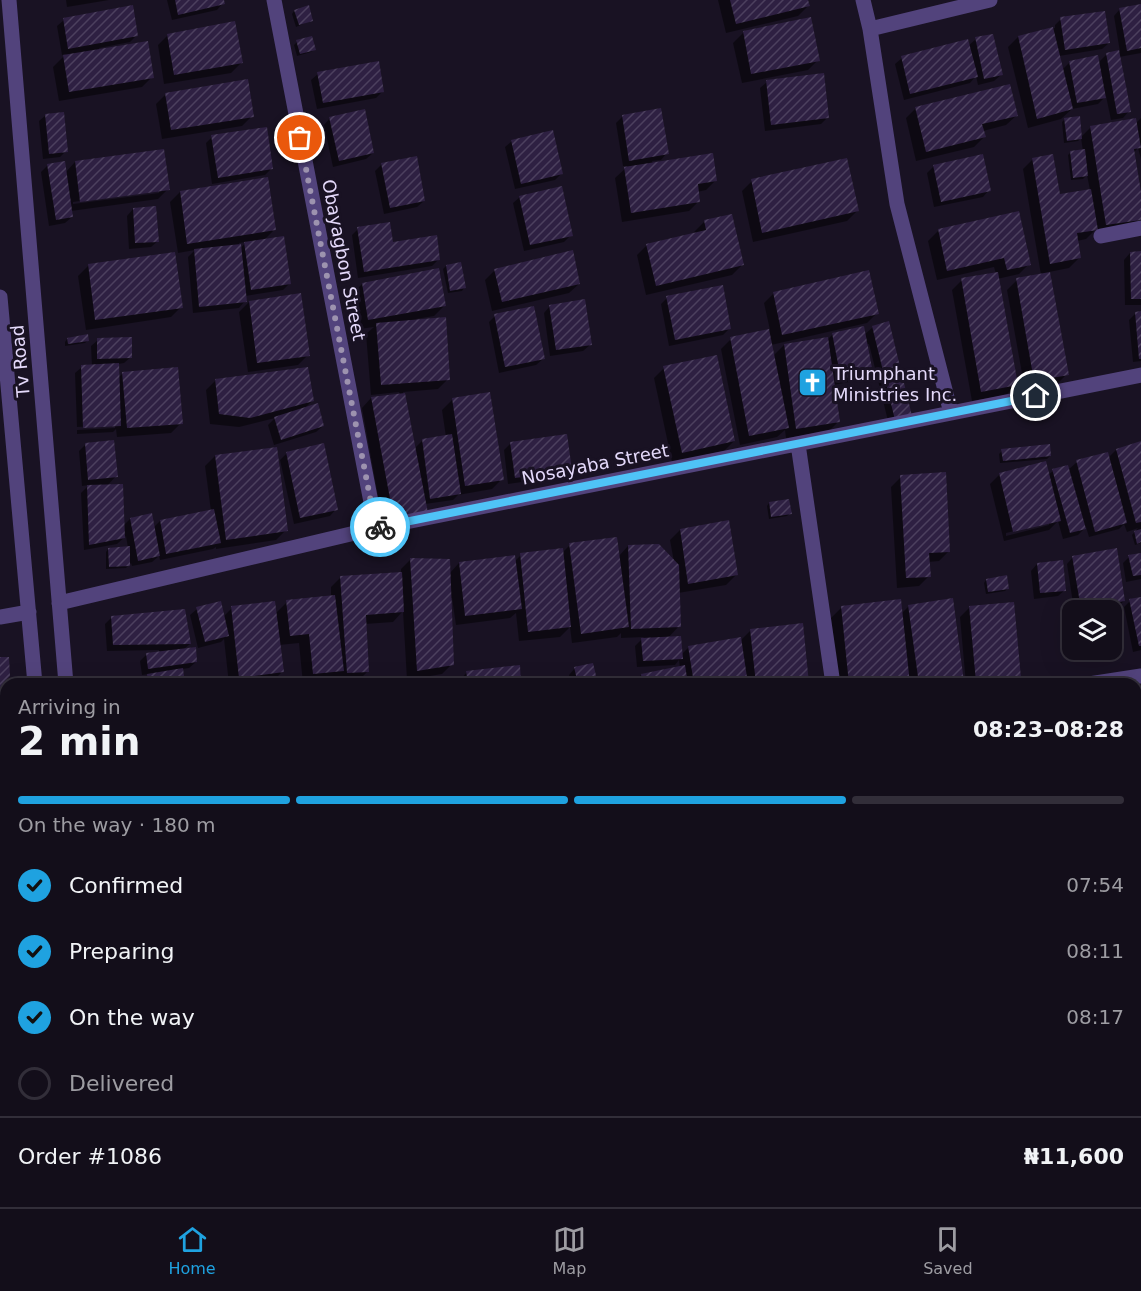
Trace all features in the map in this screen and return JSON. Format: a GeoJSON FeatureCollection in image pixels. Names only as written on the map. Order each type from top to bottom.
{"type":"FeatureCollection","features":[{"type":"Feature","properties":{"kind":"street","name":"Tv Road"},"geometry":{"type":"LineString","coordinates":[[9,0],[6,41],[65,678]]}},
{"type":"Feature","properties":{"kind":"street","name":"Obayagbon Street"},"geometry":{"type":"LineString","coordinates":[[274,0],[376,528]]}},
{"type":"Feature","properties":{"kind":"street"},"geometry":{"type":"LineString","coordinates":[[863,0],[870,28],[897,204],[951,413]]}},
{"type":"Feature","properties":{"kind":"street"},"geometry":{"type":"LineString","coordinates":[[870,28],[990,0]]}},
{"type":"Feature","properties":{"kind":"street"},"geometry":{"type":"LineString","coordinates":[[1101,236],[1141,228]]}},
{"type":"Feature","properties":{"kind":"street","name":"Tv Road"},"geometry":{"type":"LineString","coordinates":[[0,297],[34,678]]}},
{"type":"Feature","properties":{"kind":"street","name":"Nosayaba Street"},"geometry":{"type":"LineString","coordinates":[[59,603],[376,528],[1141,375]]}},
{"type":"Feature","properties":{"kind":"street"},"geometry":{"type":"LineString","coordinates":[[798,444],[832,678]]}},
{"type":"Feature","properties":{"kind":"street"},"geometry":{"type":"LineString","coordinates":[[0,617],[29,612]]}},
{"type":"Feature","properties":{"kind":"building"},"geometry":{"type":"Polygon","coordinates":[[[175,0],[224,0],[225,4],[178,15],[175,0]]]}},
{"type":"Feature","properties":{"kind":"building"},"geometry":{"type":"Polygon","coordinates":[[[730,0],[808,0],[810,6],[736,24],[730,0]]]}},
{"type":"Feature","properties":{"kind":"building"},"geometry":{"type":"Polygon","coordinates":[[[1141,4],[1141,48],[1127,51],[1119,8],[1141,4]]]}},
{"type":"Feature","properties":{"kind":"building"},"geometry":{"type":"Polygon","coordinates":[[[133,5],[138,36],[68,49],[63,18],[133,5]]]}},
{"type":"Feature","properties":{"kind":"building"},"geometry":{"type":"Polygon","coordinates":[[[309,5],[313,21],[299,25],[294,10],[309,5]]]}},
{"type":"Feature","properties":{"kind":"building"},"geometry":{"type":"Polygon","coordinates":[[[1105,11],[1110,43],[1065,50],[1060,17],[1105,11]]]}},
{"type":"Feature","properties":{"kind":"building"},"geometry":{"type":"Polygon","coordinates":[[[811,17],[820,61],[751,74],[743,31],[811,17]]]}},
{"type":"Feature","properties":{"kind":"building"},"geometry":{"type":"Polygon","coordinates":[[[235,21],[243,63],[174,75],[167,34],[235,21]]]}},
{"type":"Feature","properties":{"kind":"building"},"geometry":{"type":"Polygon","coordinates":[[[1053,27],[1073,109],[1037,119],[1018,36],[1053,27]]]}},
{"type":"Feature","properties":{"kind":"building"},"geometry":{"type":"Polygon","coordinates":[[[993,34],[1003,75],[984,79],[975,37],[993,34]]]}},
{"type":"Feature","properties":{"kind":"building"},"geometry":{"type":"Polygon","coordinates":[[[312,36],[316,50],[300,54],[296,40],[312,36]]]}},
{"type":"Feature","properties":{"kind":"building"},"geometry":{"type":"Polygon","coordinates":[[[968,39],[978,77],[910,94],[901,56],[968,39]]]}},
{"type":"Feature","properties":{"kind":"building"},"geometry":{"type":"Polygon","coordinates":[[[148,41],[154,78],[69,92],[63,55],[148,41]]]}},
{"type":"Feature","properties":{"kind":"building"},"geometry":{"type":"Polygon","coordinates":[[[1119,50],[1131,112],[1117,114],[1106,53],[1119,50]]]}},
{"type":"Feature","properties":{"kind":"building"},"geometry":{"type":"Polygon","coordinates":[[[1098,55],[1106,98],[1077,103],[1069,61],[1098,55]]]}},
{"type":"Feature","properties":{"kind":"building"},"geometry":{"type":"Polygon","coordinates":[[[379,61],[384,92],[323,103],[317,72],[379,61]]]}},
{"type":"Feature","properties":{"kind":"building"},"geometry":{"type":"Polygon","coordinates":[[[824,73],[829,118],[771,125],[766,80],[824,73]]]}},
{"type":"Feature","properties":{"kind":"building"},"geometry":{"type":"Polygon","coordinates":[[[248,79],[254,117],[171,130],[165,93],[248,79]]]}},
{"type":"Feature","properties":{"kind":"building"},"geometry":{"type":"Polygon","coordinates":[[[1010,84],[1018,116],[982,124],[986,137],[926,152],[915,107],[1010,84]]]}},
{"type":"Feature","properties":{"kind":"building"},"geometry":{"type":"Polygon","coordinates":[[[661,108],[669,154],[629,161],[622,115],[661,108]]]}},
{"type":"Feature","properties":{"kind":"building"},"geometry":{"type":"Polygon","coordinates":[[[365,109],[374,153],[339,161],[329,117],[365,109]]]}},
{"type":"Feature","properties":{"kind":"building"},"geometry":{"type":"Polygon","coordinates":[[[64,112],[68,152],[49,154],[45,114],[64,112]]]}},
{"type":"Feature","properties":{"kind":"building"},"geometry":{"type":"Polygon","coordinates":[[[1080,116],[1082,139],[1067,141],[1064,118],[1080,116]]]}},
{"type":"Feature","properties":{"kind":"building"},"geometry":{"type":"Polygon","coordinates":[[[1136,118],[1141,148],[1134,149],[1141,192],[1141,220],[1106,225],[1090,126],[1136,118]]]}},
{"type":"Feature","properties":{"kind":"building"},"geometry":{"type":"Polygon","coordinates":[[[267,127],[273,169],[218,178],[211,135],[267,127]]]}},
{"type":"Feature","properties":{"kind":"building"},"geometry":{"type":"Polygon","coordinates":[[[553,130],[563,174],[521,184],[511,140],[553,130]]]}},
{"type":"Feature","properties":{"kind":"building"},"geometry":{"type":"Polygon","coordinates":[[[164,149],[170,190],[80,202],[75,161],[164,149]]]}},
{"type":"Feature","properties":{"kind":"building"},"geometry":{"type":"Polygon","coordinates":[[[1085,149],[1088,176],[1073,178],[1070,151],[1085,149]]]}},
{"type":"Feature","properties":{"kind":"building"},"geometry":{"type":"Polygon","coordinates":[[[713,153],[717,181],[698,184],[700,202],[631,213],[624,167],[713,153]]]}},
{"type":"Feature","properties":{"kind":"building"},"geometry":{"type":"Polygon","coordinates":[[[983,154],[991,191],[941,202],[933,165],[983,154]]]}},
{"type":"Feature","properties":{"kind":"building"},"geometry":{"type":"Polygon","coordinates":[[[1053,154],[1060,194],[1091,189],[1098,230],[1077,233],[1081,258],[1050,264],[1032,158],[1053,154]]]}},
{"type":"Feature","properties":{"kind":"building"},"geometry":{"type":"Polygon","coordinates":[[[417,156],[425,201],[390,208],[381,163],[417,156]]]}},
{"type":"Feature","properties":{"kind":"building"},"geometry":{"type":"Polygon","coordinates":[[[847,158],[859,211],[762,233],[751,179],[847,158]]]}},
{"type":"Feature","properties":{"kind":"building"},"geometry":{"type":"Polygon","coordinates":[[[65,161],[73,217],[56,220],[47,164],[65,161]]]}},
{"type":"Feature","properties":{"kind":"building"},"geometry":{"type":"Polygon","coordinates":[[[268,177],[276,230],[187,244],[180,191],[268,177]]]}},
{"type":"Feature","properties":{"kind":"building"},"geometry":{"type":"Polygon","coordinates":[[[562,186],[573,236],[530,245],[519,196],[562,186]]]}},
{"type":"Feature","properties":{"kind":"building"},"geometry":{"type":"Polygon","coordinates":[[[156,206],[159,242],[135,243],[133,208],[156,206]]]}},
{"type":"Feature","properties":{"kind":"building"},"geometry":{"type":"Polygon","coordinates":[[[1019,211],[1031,265],[1007,270],[1004,258],[947,271],[938,229],[1019,211]]]}},
{"type":"Feature","properties":{"kind":"building"},"geometry":{"type":"Polygon","coordinates":[[[732,214],[744,265],[656,286],[646,244],[706,230],[704,220],[732,214]]]}},
{"type":"Feature","properties":{"kind":"building"},"geometry":{"type":"Polygon","coordinates":[[[390,222],[393,242],[437,235],[440,260],[364,272],[357,227],[390,222]]]}},
{"type":"Feature","properties":{"kind":"building"},"geometry":{"type":"Polygon","coordinates":[[[284,236],[291,284],[251,290],[244,242],[284,236]]]}},
{"type":"Feature","properties":{"kind":"building"},"geometry":{"type":"Polygon","coordinates":[[[241,244],[247,302],[199,307],[194,249],[241,244]]]}},
{"type":"Feature","properties":{"kind":"building"},"geometry":{"type":"Polygon","coordinates":[[[573,250],[580,284],[502,302],[494,269],[573,250]]]}},
{"type":"Feature","properties":{"kind":"building"},"geometry":{"type":"Polygon","coordinates":[[[1141,251],[1141,299],[1131,299],[1130,252],[1141,251]]]}},
{"type":"Feature","properties":{"kind":"building"},"geometry":{"type":"Polygon","coordinates":[[[175,252],[183,308],[95,320],[88,264],[175,252]]]}},
{"type":"Feature","properties":{"kind":"building"},"geometry":{"type":"Polygon","coordinates":[[[461,262],[466,288],[450,291],[446,265],[461,262]]]}},
{"type":"Feature","properties":{"kind":"building"},"geometry":{"type":"Polygon","coordinates":[[[439,268],[446,306],[368,320],[362,283],[439,268]]]}},
{"type":"Feature","properties":{"kind":"building"},"geometry":{"type":"Polygon","coordinates":[[[869,270],[879,314],[782,335],[773,292],[869,270]]]}},
{"type":"Feature","properties":{"kind":"building"},"geometry":{"type":"Polygon","coordinates":[[[998,272],[1018,385],[981,392],[961,278],[998,272]]]}},
{"type":"Feature","properties":{"kind":"building"},"geometry":{"type":"Polygon","coordinates":[[[1050,272],[1069,375],[1034,381],[1016,278],[1050,272]]]}},
{"type":"Feature","properties":{"kind":"building"},"geometry":{"type":"Polygon","coordinates":[[[723,285],[731,329],[675,340],[666,296],[723,285]]]}},
{"type":"Feature","properties":{"kind":"building"},"geometry":{"type":"Polygon","coordinates":[[[301,293],[310,356],[257,363],[249,301],[301,293]]]}},
{"type":"Feature","properties":{"kind":"building"},"geometry":{"type":"Polygon","coordinates":[[[585,299],[592,345],[556,350],[549,305],[585,299]]]}},
{"type":"Feature","properties":{"kind":"building"},"geometry":{"type":"Polygon","coordinates":[[[534,306],[545,359],[505,367],[494,314],[534,306]]]}},
{"type":"Feature","properties":{"kind":"building"},"geometry":{"type":"Polygon","coordinates":[[[1141,311],[1141,359],[1139,359],[1135,312],[1141,311]]]}},
{"type":"Feature","properties":{"kind":"building"},"geometry":{"type":"Polygon","coordinates":[[[446,317],[450,380],[381,385],[376,323],[446,317]]]}},
{"type":"Feature","properties":{"kind":"building"},"geometry":{"type":"Polygon","coordinates":[[[889,321],[912,416],[895,420],[872,326],[889,321]]]}},
{"type":"Feature","properties":{"kind":"building"},"geometry":{"type":"Polygon","coordinates":[[[864,326],[873,373],[841,379],[832,333],[864,326]]]}},
{"type":"Feature","properties":{"kind":"building"},"geometry":{"type":"Polygon","coordinates":[[[769,329],[789,428],[749,436],[730,337],[769,329]]]}},
{"type":"Feature","properties":{"kind":"building"},"geometry":{"type":"Polygon","coordinates":[[[88,334],[89,341],[68,344],[67,338],[88,334]]]}},
{"type":"Feature","properties":{"kind":"building"},"geometry":{"type":"Polygon","coordinates":[[[132,337],[132,358],[97,359],[97,338],[132,337]]]}},
{"type":"Feature","properties":{"kind":"building","name":"Triumphant Ministries Inc."},"geometry":{"type":"Polygon","coordinates":[[[828,337],[840,422],[796,429],[784,344],[828,337]]]}},
{"type":"Feature","properties":{"kind":"building"},"geometry":{"type":"Polygon","coordinates":[[[717,355],[735,441],[682,453],[663,366],[717,355]]]}},
{"type":"Feature","properties":{"kind":"building"},"geometry":{"type":"Polygon","coordinates":[[[119,363],[121,426],[83,428],[81,365],[119,363]]]}},
{"type":"Feature","properties":{"kind":"building"},"geometry":{"type":"Polygon","coordinates":[[[178,367],[183,424],[127,428],[122,372],[178,367]]]}},
{"type":"Feature","properties":{"kind":"building"},"geometry":{"type":"Polygon","coordinates":[[[308,367],[314,401],[250,418],[219,414],[215,379],[308,367]]]}},
{"type":"Feature","properties":{"kind":"building"},"geometry":{"type":"Polygon","coordinates":[[[490,392],[504,480],[465,486],[452,398],[490,392]]]}},
{"type":"Feature","properties":{"kind":"building"},"geometry":{"type":"Polygon","coordinates":[[[405,393],[428,513],[394,520],[371,397],[405,393]]]}},
{"type":"Feature","properties":{"kind":"building"},"geometry":{"type":"Polygon","coordinates":[[[318,403],[324,426],[281,440],[274,417],[318,403]]]}},
{"type":"Feature","properties":{"kind":"building"},"geometry":{"type":"Polygon","coordinates":[[[452,434],[461,494],[430,499],[422,439],[452,434]]]}},
{"type":"Feature","properties":{"kind":"building"},"geometry":{"type":"Polygon","coordinates":[[[567,434],[572,470],[515,478],[510,442],[567,434]]]}},
{"type":"Feature","properties":{"kind":"building"},"geometry":{"type":"Polygon","coordinates":[[[114,440],[118,477],[88,480],[85,443],[114,440]]]}},
{"type":"Feature","properties":{"kind":"building"},"geometry":{"type":"Polygon","coordinates":[[[1141,441],[1141,522],[1136,523],[1116,449],[1141,441]]]}},
{"type":"Feature","properties":{"kind":"building"},"geometry":{"type":"Polygon","coordinates":[[[324,443],[338,510],[300,518],[286,452],[324,443]]]}},
{"type":"Feature","properties":{"kind":"building"},"geometry":{"type":"Polygon","coordinates":[[[1050,444],[1051,456],[1003,461],[1001,449],[1050,444]]]}},
{"type":"Feature","properties":{"kind":"building"},"geometry":{"type":"Polygon","coordinates":[[[277,447],[288,531],[226,540],[215,455],[277,447]]]}},
{"type":"Feature","properties":{"kind":"building"},"geometry":{"type":"Polygon","coordinates":[[[1108,452],[1127,523],[1095,532],[1076,460],[1108,452]]]}},
{"type":"Feature","properties":{"kind":"building"},"geometry":{"type":"Polygon","coordinates":[[[1046,461],[1061,521],[1013,532],[999,473],[1046,461]]]}},
{"type":"Feature","properties":{"kind":"building"},"geometry":{"type":"Polygon","coordinates":[[[1068,465],[1086,529],[1070,533],[1052,469],[1068,465]]]}},
{"type":"Feature","properties":{"kind":"building"},"geometry":{"type":"Polygon","coordinates":[[[946,472],[950,552],[929,553],[931,577],[906,578],[900,475],[946,472]]]}},
{"type":"Feature","properties":{"kind":"building"},"geometry":{"type":"Polygon","coordinates":[[[123,484],[125,538],[89,545],[87,485],[123,484]]]}},
{"type":"Feature","properties":{"kind":"building"},"geometry":{"type":"Polygon","coordinates":[[[789,499],[792,514],[771,517],[769,502],[789,499]]]}},
{"type":"Feature","properties":{"kind":"building"},"geometry":{"type":"Polygon","coordinates":[[[214,509],[221,543],[166,554],[160,520],[214,509]]]}},
{"type":"Feature","properties":{"kind":"building"},"geometry":{"type":"Polygon","coordinates":[[[152,513],[160,556],[138,561],[130,518],[152,513]]]}},
{"type":"Feature","properties":{"kind":"building"},"geometry":{"type":"Polygon","coordinates":[[[729,520],[738,575],[688,584],[680,529],[729,520]]]}},
{"type":"Feature","properties":{"kind":"building"},"geometry":{"type":"Polygon","coordinates":[[[1141,529],[1141,542],[1137,544],[1134,531],[1141,529]]]}},
{"type":"Feature","properties":{"kind":"building"},"geometry":{"type":"Polygon","coordinates":[[[617,537],[629,627],[581,634],[569,543],[617,537]]]}},
{"type":"Feature","properties":{"kind":"building"},"geometry":{"type":"Polygon","coordinates":[[[659,544],[679,565],[681,627],[631,629],[628,545],[659,544]]]}},
{"type":"Feature","properties":{"kind":"building"},"geometry":{"type":"Polygon","coordinates":[[[130,546],[130,566],[109,567],[108,548],[130,546]]]}},
{"type":"Feature","properties":{"kind":"building"},"geometry":{"type":"Polygon","coordinates":[[[563,548],[571,627],[528,632],[520,553],[563,548]]]}},
{"type":"Feature","properties":{"kind":"building"},"geometry":{"type":"Polygon","coordinates":[[[1117,548],[1125,601],[1079,600],[1072,556],[1117,548]]]}},
{"type":"Feature","properties":{"kind":"building"},"geometry":{"type":"Polygon","coordinates":[[[1141,553],[1141,575],[1133,576],[1128,555],[1141,553]]]}},
{"type":"Feature","properties":{"kind":"building"},"geometry":{"type":"Polygon","coordinates":[[[515,555],[522,609],[465,616],[459,562],[515,555]]]}},
{"type":"Feature","properties":{"kind":"building"},"geometry":{"type":"Polygon","coordinates":[[[410,558],[450,559],[454,665],[417,671],[410,558]]]}},
{"type":"Feature","properties":{"kind":"building"},"geometry":{"type":"Polygon","coordinates":[[[1063,560],[1066,591],[1040,593],[1037,563],[1063,560]]]}},
{"type":"Feature","properties":{"kind":"building"},"geometry":{"type":"Polygon","coordinates":[[[402,572],[404,612],[366,615],[369,672],[347,673],[340,576],[402,572]]]}},
{"type":"Feature","properties":{"kind":"building"},"geometry":{"type":"Polygon","coordinates":[[[1007,575],[1009,589],[988,592],[986,579],[1007,575]]]}},
{"type":"Feature","properties":{"kind":"building"},"geometry":{"type":"Polygon","coordinates":[[[335,595],[344,671],[313,674],[309,634],[290,636],[286,600],[335,595]]]}},
{"type":"Feature","properties":{"kind":"building"},"geometry":{"type":"Polygon","coordinates":[[[1141,597],[1141,646],[1139,646],[1129,599],[1141,597]]]}},
{"type":"Feature","properties":{"kind":"building"},"geometry":{"type":"Polygon","coordinates":[[[953,598],[963,678],[918,678],[908,605],[953,598]]]}},
{"type":"Feature","properties":{"kind":"building"},"geometry":{"type":"Polygon","coordinates":[[[901,599],[909,678],[848,678],[841,606],[901,599]]]}},
{"type":"Feature","properties":{"kind":"building"},"geometry":{"type":"Polygon","coordinates":[[[221,601],[229,636],[205,642],[196,607],[221,601]]]}},
{"type":"Feature","properties":{"kind":"building"},"geometry":{"type":"Polygon","coordinates":[[[275,601],[284,672],[239,678],[231,606],[275,601]]]}},
{"type":"Feature","properties":{"kind":"building"},"geometry":{"type":"Polygon","coordinates":[[[1014,602],[1021,678],[976,678],[969,606],[1014,602]]]}},
{"type":"Feature","properties":{"kind":"building"},"geometry":{"type":"Polygon","coordinates":[[[185,609],[191,644],[113,645],[111,616],[185,609]]]}},
{"type":"Feature","properties":{"kind":"building"},"geometry":{"type":"Polygon","coordinates":[[[803,623],[808,678],[755,678],[750,629],[803,623]]]}},
{"type":"Feature","properties":{"kind":"building"},"geometry":{"type":"Polygon","coordinates":[[[681,636],[683,659],[643,661],[641,638],[681,636]]]}},
{"type":"Feature","properties":{"kind":"building"},"geometry":{"type":"Polygon","coordinates":[[[741,637],[747,678],[693,678],[688,646],[741,637]]]}},
{"type":"Feature","properties":{"kind":"building"},"geometry":{"type":"Polygon","coordinates":[[[196,647],[197,662],[148,669],[146,653],[196,647]]]}},
{"type":"Feature","properties":{"kind":"building"},"geometry":{"type":"Polygon","coordinates":[[[0,657],[9,657],[10,676],[0,678],[0,657]]]}},
{"type":"Feature","properties":{"kind":"building"},"geometry":{"type":"Polygon","coordinates":[[[593,663],[597,678],[577,678],[574,667],[593,663]]]}},
{"type":"Feature","properties":{"kind":"building"},"geometry":{"type":"Polygon","coordinates":[[[520,665],[521,678],[467,678],[466,671],[520,665]]]}},
{"type":"Feature","properties":{"kind":"building"},"geometry":{"type":"Polygon","coordinates":[[[685,665],[687,678],[641,678],[641,674],[685,665]]]}},
{"type":"Feature","properties":{"kind":"building"},"geometry":{"type":"Polygon","coordinates":[[[183,668],[184,678],[147,678],[147,674],[183,668]]]}},
{"type":"Feature","properties":{"kind":"way so far"},"geometry":{"type":"LineString","coordinates":[[300,138],[376,528],[380,527]]}},
{"type":"Feature","properties":{"kind":"place","name":"Triumphant Ministries Inc."},"geometry":{"type":"Point","coordinates":[812,383]}},
{"type":"Feature","properties":{"kind":"route"},"geometry":{"type":"LineString","coordinates":[[380,527],[1036,396]]}}]}
